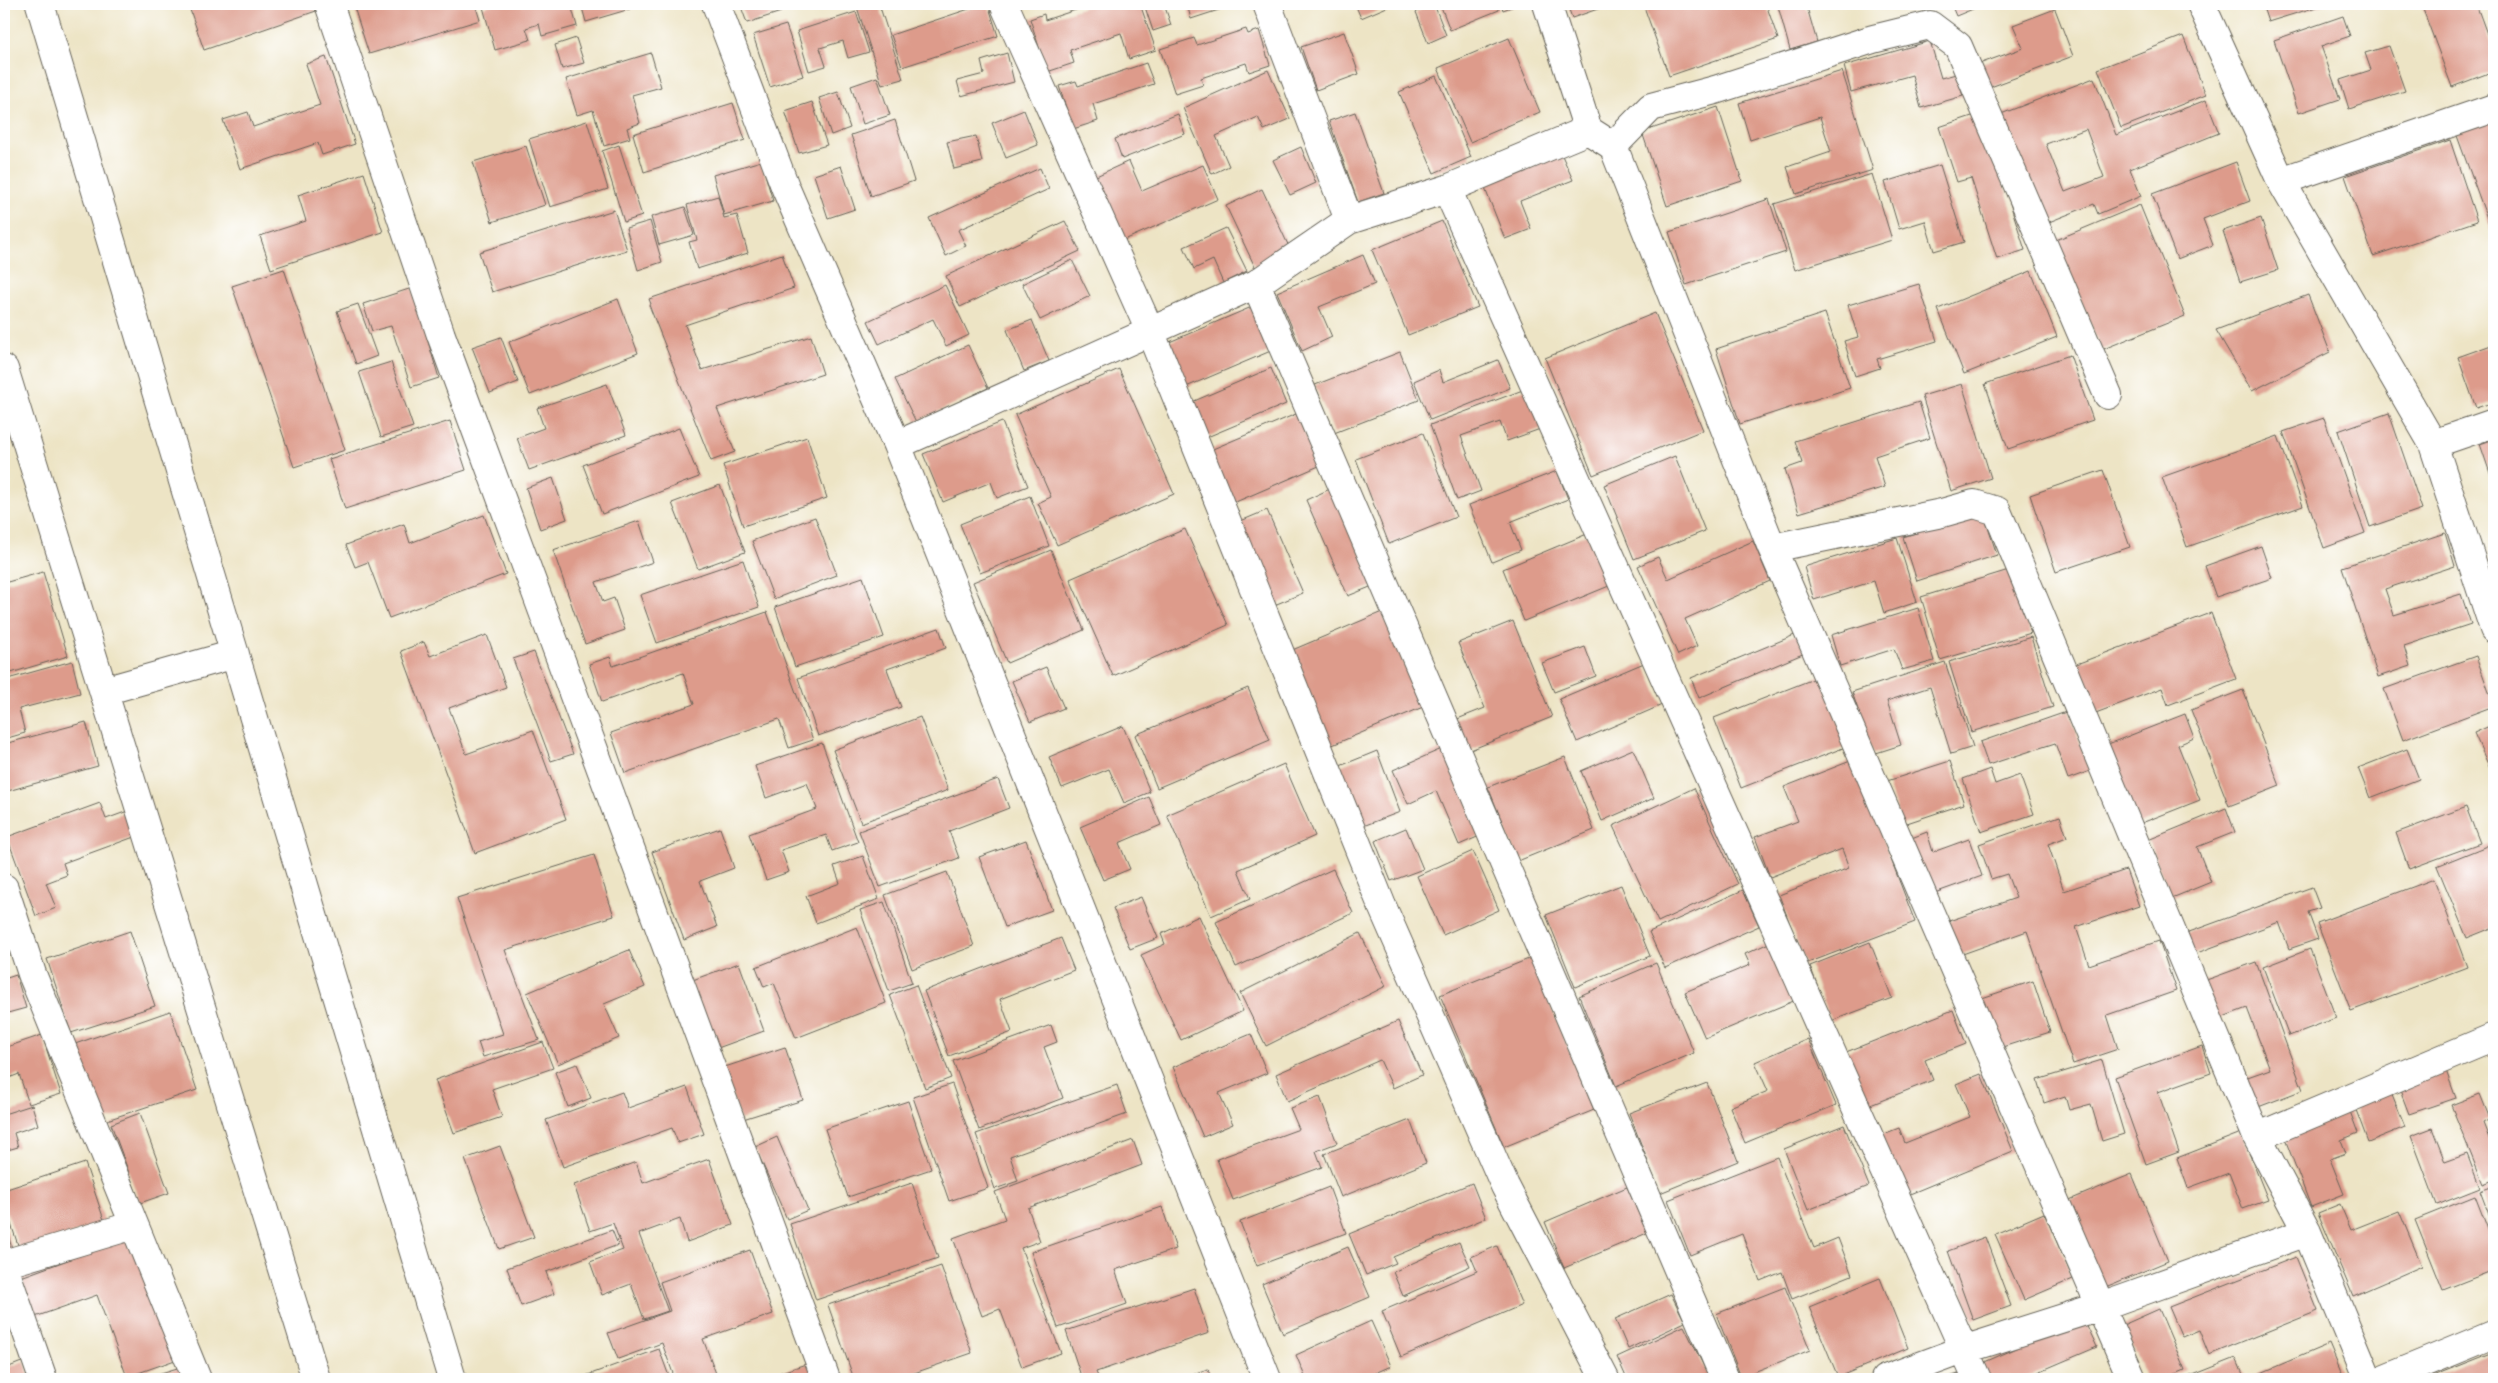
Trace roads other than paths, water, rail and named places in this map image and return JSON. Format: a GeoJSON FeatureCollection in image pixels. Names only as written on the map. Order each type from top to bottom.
{"type":"FeatureCollection","features":[{"type":"Feature","properties":{"kind":"street"},"geometry":{"type":"LineString","coordinates":[[40,4],[452,1379]]}},
{"type":"Feature","properties":{"kind":"street"},"geometry":{"type":"LineString","coordinates":[[329,4],[444,345],[826,1379]]}},
{"type":"Feature","properties":{"kind":"street"},"geometry":{"type":"LineString","coordinates":[[716,4],[786,188],[897,445],[1267,1379]]}},
{"type":"Feature","properties":{"kind":"street"},"geometry":{"type":"LineString","coordinates":[[1004,4],[1150,331],[1382,906],[1505,1186],[1605,1379]]}},
{"type":"Feature","properties":{"kind":"street"},"geometry":{"type":"LineString","coordinates":[[1267,4],[1348,220]]}},
{"type":"Feature","properties":{"kind":"street"},"geometry":{"type":"LineString","coordinates":[[1547,4],[1588,130],[1614,146],[1772,548],[2132,1379]]}},
{"type":"Feature","properties":{"kind":"street"},"geometry":{"type":"LineString","coordinates":[[2201,4],[2281,182],[2433,444],[2494,629]]}},
{"type":"Feature","properties":{"kind":"street"},"geometry":{"type":"LineString","coordinates":[[1614,146],[1651,107],[1715,90],[1873,38],[1930,24],[1958,46],[2108,395]]}},
{"type":"Feature","properties":{"kind":"street"},"geometry":{"type":"LineString","coordinates":[[2281,182],[2494,108]]}},
{"type":"Feature","properties":{"kind":"street"},"geometry":{"type":"LineString","coordinates":[[897,445],[1256,284],[1348,220],[1447,188],[1588,130]]}},
{"type":"Feature","properties":{"kind":"street"},"geometry":{"type":"LineString","coordinates":[[1447,188],[1977,1379]]}},
{"type":"Feature","properties":{"kind":"street"},"geometry":{"type":"LineString","coordinates":[[1256,284],[1725,1379]]}},
{"type":"Feature","properties":{"kind":"street"},"geometry":{"type":"LineString","coordinates":[[4,369],[316,1379]]}},
{"type":"Feature","properties":{"kind":"street"},"geometry":{"type":"LineString","coordinates":[[2433,444],[2494,422]]}},
{"type":"Feature","properties":{"kind":"street"},"geometry":{"type":"LineString","coordinates":[[1772,548],[1942,513],[1974,504],[1997,510],[2257,1137],[2307,1232],[2368,1379]]}},
{"type":"Feature","properties":{"kind":"street"},"geometry":{"type":"LineString","coordinates":[[104,691],[234,654]]}},
{"type":"Feature","properties":{"kind":"street"},"geometry":{"type":"LineString","coordinates":[[4,888],[32,974],[197,1379]]}},
{"type":"Feature","properties":{"kind":"street"},"geometry":{"type":"LineString","coordinates":[[2257,1137],[2494,1036]]}},
{"type":"Feature","properties":{"kind":"street"},"geometry":{"type":"LineString","coordinates":[[43,1379],[4,1266],[134,1225]]}},
{"type":"Feature","properties":{"kind":"street"},"geometry":{"type":"LineString","coordinates":[[1885,1379],[1963,1350],[2102,1306],[2307,1232]]}},
{"type":"Feature","properties":{"kind":"street"},"geometry":{"type":"LineString","coordinates":[[2384,1379],[2494,1334]]}}]}
